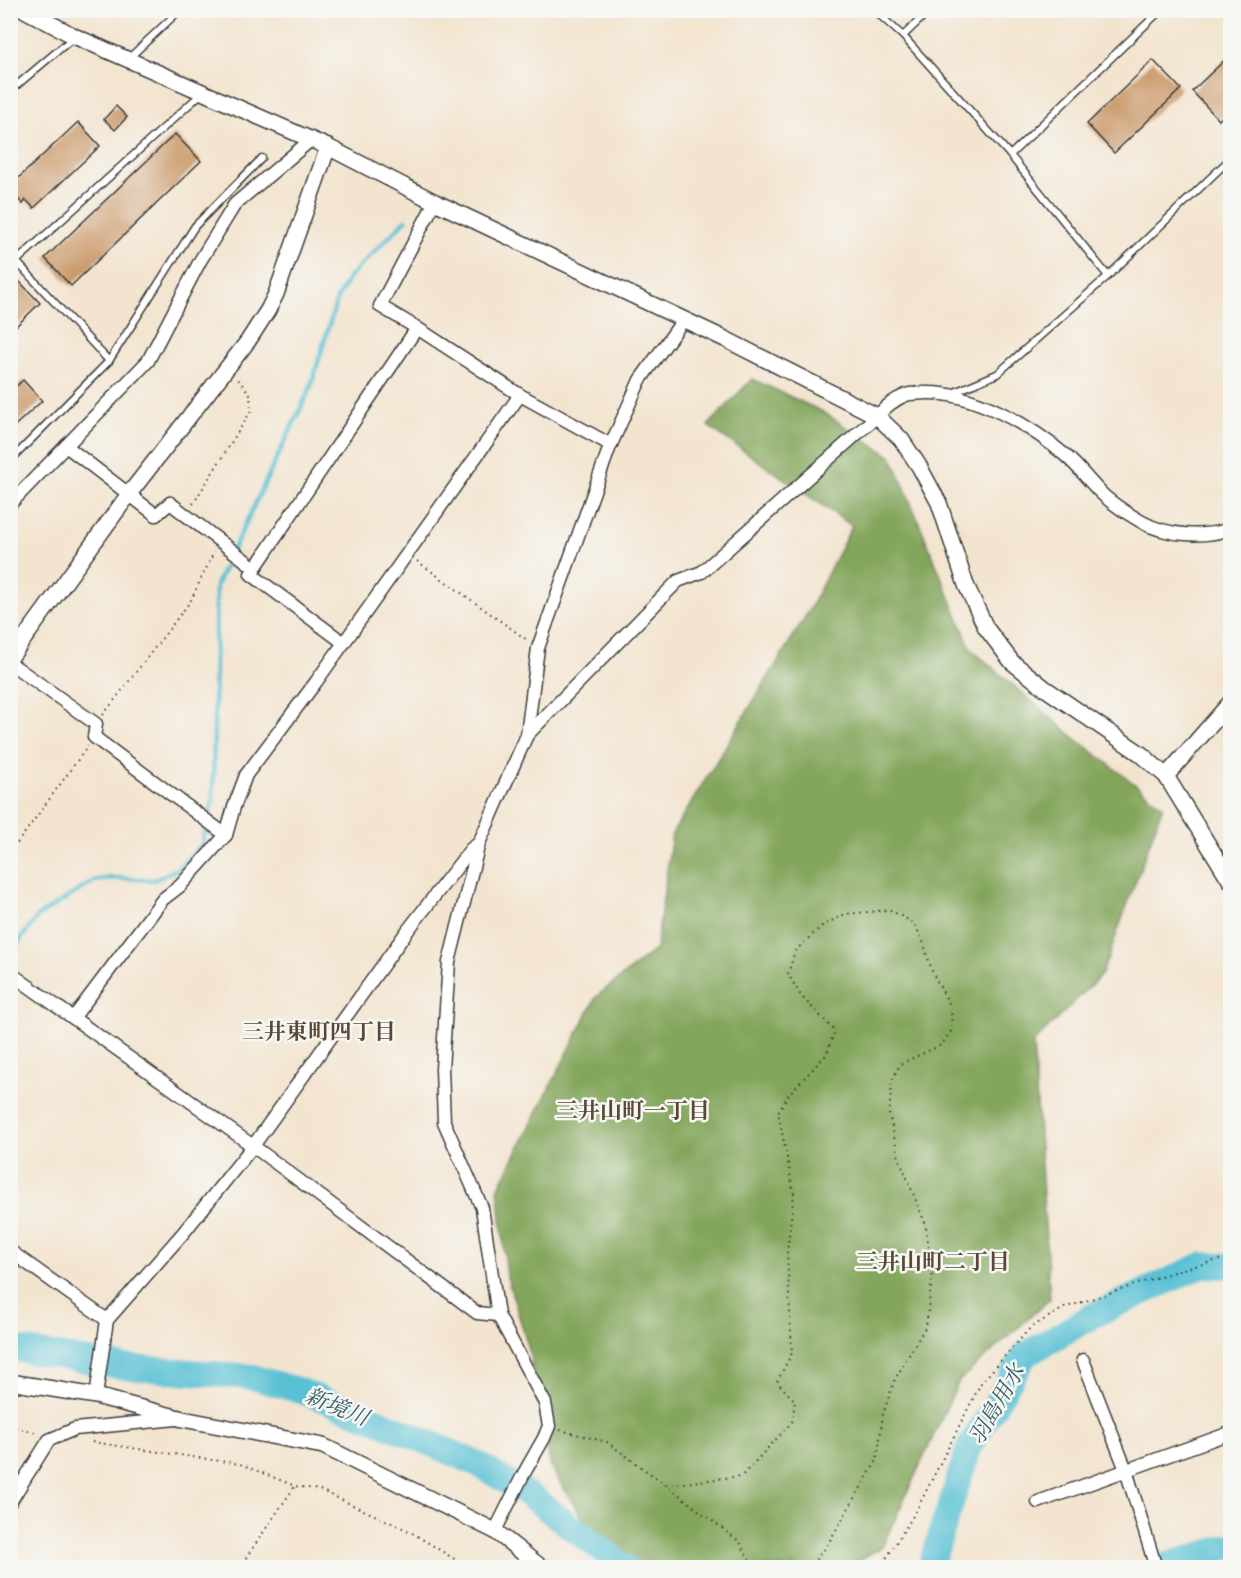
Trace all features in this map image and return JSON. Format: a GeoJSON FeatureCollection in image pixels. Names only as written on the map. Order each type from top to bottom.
{"type":"FeatureCollection","features":[{"type":"Feature","properties":{"kind":"street"},"geometry":{"type":"LineString","coordinates":[[25,10],[74,36],[312,139],[435,202],[684,319],[877,416],[901,439],[939,503],[966,585],[986,628],[1012,662],[1046,689],[1141,754],[1166,776],[1230,880]]}},
{"type":"Feature","properties":{"kind":"street"},"geometry":{"type":"LineString","coordinates":[[10,504],[148,361],[200,261],[235,204],[312,139]]}},
{"type":"Feature","properties":{"kind":"street"},"geometry":{"type":"LineString","coordinates":[[10,658],[129,494],[248,341],[268,310],[276,294],[328,147]]}},
{"type":"Feature","properties":{"kind":"street"},"geometry":{"type":"LineString","coordinates":[[435,202],[380,306],[520,395],[611,445]]}},
{"type":"Feature","properties":{"kind":"street"},"geometry":{"type":"LineString","coordinates":[[498,1526],[549,1426],[545,1403],[498,1315],[482,1208],[444,1122],[442,1069],[449,962],[479,843],[527,735],[538,648],[611,445],[640,380],[684,319]]}},
{"type":"Feature","properties":{"kind":"street"},"geometry":{"type":"LineString","coordinates":[[344,643],[251,574],[417,328]]}},
{"type":"Feature","properties":{"kind":"street"},"geometry":{"type":"LineString","coordinates":[[527,735],[678,580],[702,572],[891,402],[908,394],[937,393],[979,403],[1025,426],[1067,457],[1102,494],[1142,522],[1162,530],[1191,534],[1230,529]]}},
{"type":"Feature","properties":{"kind":"street"},"geometry":{"type":"LineString","coordinates":[[74,1017],[163,899],[180,886],[226,835],[246,775],[344,643],[520,395]]}},
{"type":"Feature","properties":{"kind":"street"},"geometry":{"type":"LineString","coordinates":[[66,446],[156,515],[170,503],[255,568]]}},
{"type":"Feature","properties":{"kind":"street"},"geometry":{"type":"LineString","coordinates":[[10,663],[226,835]]}},
{"type":"Feature","properties":{"kind":"street"},"geometry":{"type":"LineString","coordinates":[[1166,776],[1230,703]]}},
{"type":"Feature","properties":{"kind":"street"},"geometry":{"type":"LineString","coordinates":[[97,1391],[106,1324],[253,1146],[408,930],[471,849],[479,843]]}},
{"type":"Feature","properties":{"kind":"street"},"geometry":{"type":"LineString","coordinates":[[10,973],[253,1146],[477,1313],[498,1315]]}},
{"type":"Feature","properties":{"kind":"street"},"geometry":{"type":"LineString","coordinates":[[10,1251],[106,1324]]}},
{"type":"Feature","properties":{"kind":"street"},"geometry":{"type":"LineString","coordinates":[[1083,1360],[1126,1470],[1155,1564]]}},
{"type":"Feature","properties":{"kind":"street"},"geometry":{"type":"LineString","coordinates":[[10,1382],[97,1391],[183,1419],[323,1446],[498,1526],[542,1568]]}},
{"type":"Feature","properties":{"kind":"street"},"geometry":{"type":"LineString","coordinates":[[10,1502],[49,1440],[75,1429],[183,1419]]}},
{"type":"Feature","properties":{"kind":"street"},"geometry":{"type":"LineString","coordinates":[[1038,1502],[1230,1433]]}},
{"type":"Feature","properties":{"kind":"lane"},"geometry":{"type":"LineString","coordinates":[[128,59],[180,10]]}},
{"type":"Feature","properties":{"kind":"lane"},"geometry":{"type":"LineString","coordinates":[[874,10],[903,36],[1010,155],[1108,276]]}},
{"type":"Feature","properties":{"kind":"lane"},"geometry":{"type":"LineString","coordinates":[[903,36],[930,10]]}},
{"type":"Feature","properties":{"kind":"lane"},"geometry":{"type":"LineString","coordinates":[[1010,155],[1161,10]]}},
{"type":"Feature","properties":{"kind":"lane"},"geometry":{"type":"LineString","coordinates":[[10,91],[74,36]]}},
{"type":"Feature","properties":{"kind":"lane"},"geometry":{"type":"LineString","coordinates":[[10,267],[203,93]]}},
{"type":"Feature","properties":{"kind":"lane"},"geometry":{"type":"LineString","coordinates":[[10,461],[109,361],[195,226],[262,158]]}},
{"type":"Feature","properties":{"kind":"lane"},"geometry":{"type":"LineString","coordinates":[[947,395],[997,374],[1108,276],[1230,159]]}},
{"type":"Feature","properties":{"kind":"lane"},"geometry":{"type":"LineString","coordinates":[[16,262],[109,361]]}},
{"type":"Feature","properties":{"kind":"path"},"geometry":{"type":"LineString","coordinates":[[187,515],[251,411],[249,394],[228,366]]}},
{"type":"Feature","properties":{"kind":"path"},"geometry":{"type":"LineString","coordinates":[[10,853],[95,731],[190,602],[219,541]]}},
{"type":"Feature","properties":{"kind":"path"},"geometry":{"type":"LineString","coordinates":[[407,554],[538,648]]}},
{"type":"Feature","properties":{"kind":"path"},"geometry":{"type":"LineString","coordinates":[[666,1485],[742,1476],[792,1422],[795,1401],[777,1382],[792,1353],[787,1251],[794,1194],[778,1112],[789,1094],[826,1055],[835,1031],[801,996],[788,974],[795,951],[822,926],[845,914],[890,910],[914,923],[923,941],[933,974],[951,1007],[952,1030],[941,1045],[900,1065],[892,1081],[890,1114],[894,1136],[899,1158],[925,1223],[933,1271],[926,1326],[896,1379],[882,1414],[877,1460],[826,1547],[809,1568]]}},
{"type":"Feature","properties":{"kind":"path"},"geometry":{"type":"LineString","coordinates":[[880,1568],[915,1513],[981,1383],[1031,1327],[1064,1308],[1184,1269],[1230,1257]]}},
{"type":"Feature","properties":{"kind":"path"},"geometry":{"type":"LineString","coordinates":[[549,1426],[607,1442],[740,1542],[753,1568]]}},
{"type":"Feature","properties":{"kind":"path"},"geometry":{"type":"LineString","coordinates":[[10,1427],[60,1437],[240,1464],[295,1486],[320,1490],[340,1499],[409,1531],[469,1568]]}},
{"type":"Feature","properties":{"kind":"path"},"geometry":{"type":"LineString","coordinates":[[239,1568],[295,1486]]}},
{"type":"Feature","properties":{"kind":"green space"},"geometry":{"type":"Polygon","coordinates":[[[752,379],[823,412],[892,457],[971,649],[1071,735],[1163,806],[1102,974],[1033,1043],[1050,1299],[959,1381],[882,1547],[847,1567],[639,1567],[594,1536],[551,1468],[528,1346],[507,1277],[498,1189],[596,997],[656,949],[672,834],[808,612],[852,526],[708,426],[752,379]]]}},
{"type":"Feature","properties":{"kind":"building"},"geometry":{"type":"Polygon","coordinates":[[[1230,55],[1230,109],[1219,120],[1192,91],[1230,55]]]}},
{"type":"Feature","properties":{"kind":"building"},"geometry":{"type":"Polygon","coordinates":[[[1153,60],[1181,89],[1114,153],[1087,124],[1153,60]]]}},
{"type":"Feature","properties":{"kind":"building"},"geometry":{"type":"Polygon","coordinates":[[[116,106],[127,117],[115,130],[104,119],[116,106]]]}},
{"type":"Feature","properties":{"kind":"building"},"geometry":{"type":"Polygon","coordinates":[[[78,122],[100,146],[34,208],[26,200],[23,204],[10,191],[10,186],[78,122]]]}},
{"type":"Feature","properties":{"kind":"building"},"geometry":{"type":"Polygon","coordinates":[[[175,134],[201,161],[71,286],[45,258],[175,134]]]}},
{"type":"Feature","properties":{"kind":"building"},"geometry":{"type":"Polygon","coordinates":[[[18,280],[40,303],[10,332],[10,288],[18,280]]]}},
{"type":"Feature","properties":{"kind":"building"},"geometry":{"type":"Polygon","coordinates":[[[23,380],[42,401],[10,430],[10,392],[23,380]]]}},
{"type":"Feature","properties":{"kind":"waterway"},"geometry":{"type":"LineString","coordinates":[[10,956],[38,916],[94,881],[112,878],[155,880],[179,868],[202,844],[213,800],[216,585],[310,389],[337,299],[349,277],[406,220]]}},
{"type":"Feature","properties":{"kind":"waterway","name":"羽島用水"},"geometry":{"type":"LineString","coordinates":[[930,1568],[969,1448],[1025,1355],[1094,1315],[1202,1265],[1230,1266]]}},
{"type":"Feature","properties":{"kind":"waterway","name":"新境川"},"geometry":{"type":"LineString","coordinates":[[10,1348],[125,1367],[252,1377],[301,1391],[381,1422],[478,1464],[530,1496],[626,1568]]}},
{"type":"Feature","properties":{"kind":"waterway"},"geometry":{"type":"LineString","coordinates":[[1159,1568],[1230,1546]]}},
{"type":"Feature","properties":{"kind":"district","name":"三井東町四丁目"},"geometry":{"type":"Point","coordinates":[319,1031]}},
{"type":"Feature","properties":{"kind":"district","name":"三井山町一丁目"},"geometry":{"type":"Point","coordinates":[633,1110]}},
{"type":"Feature","properties":{"kind":"district","name":"三井山町二丁目"},"geometry":{"type":"Point","coordinates":[933,1261]}}]}
